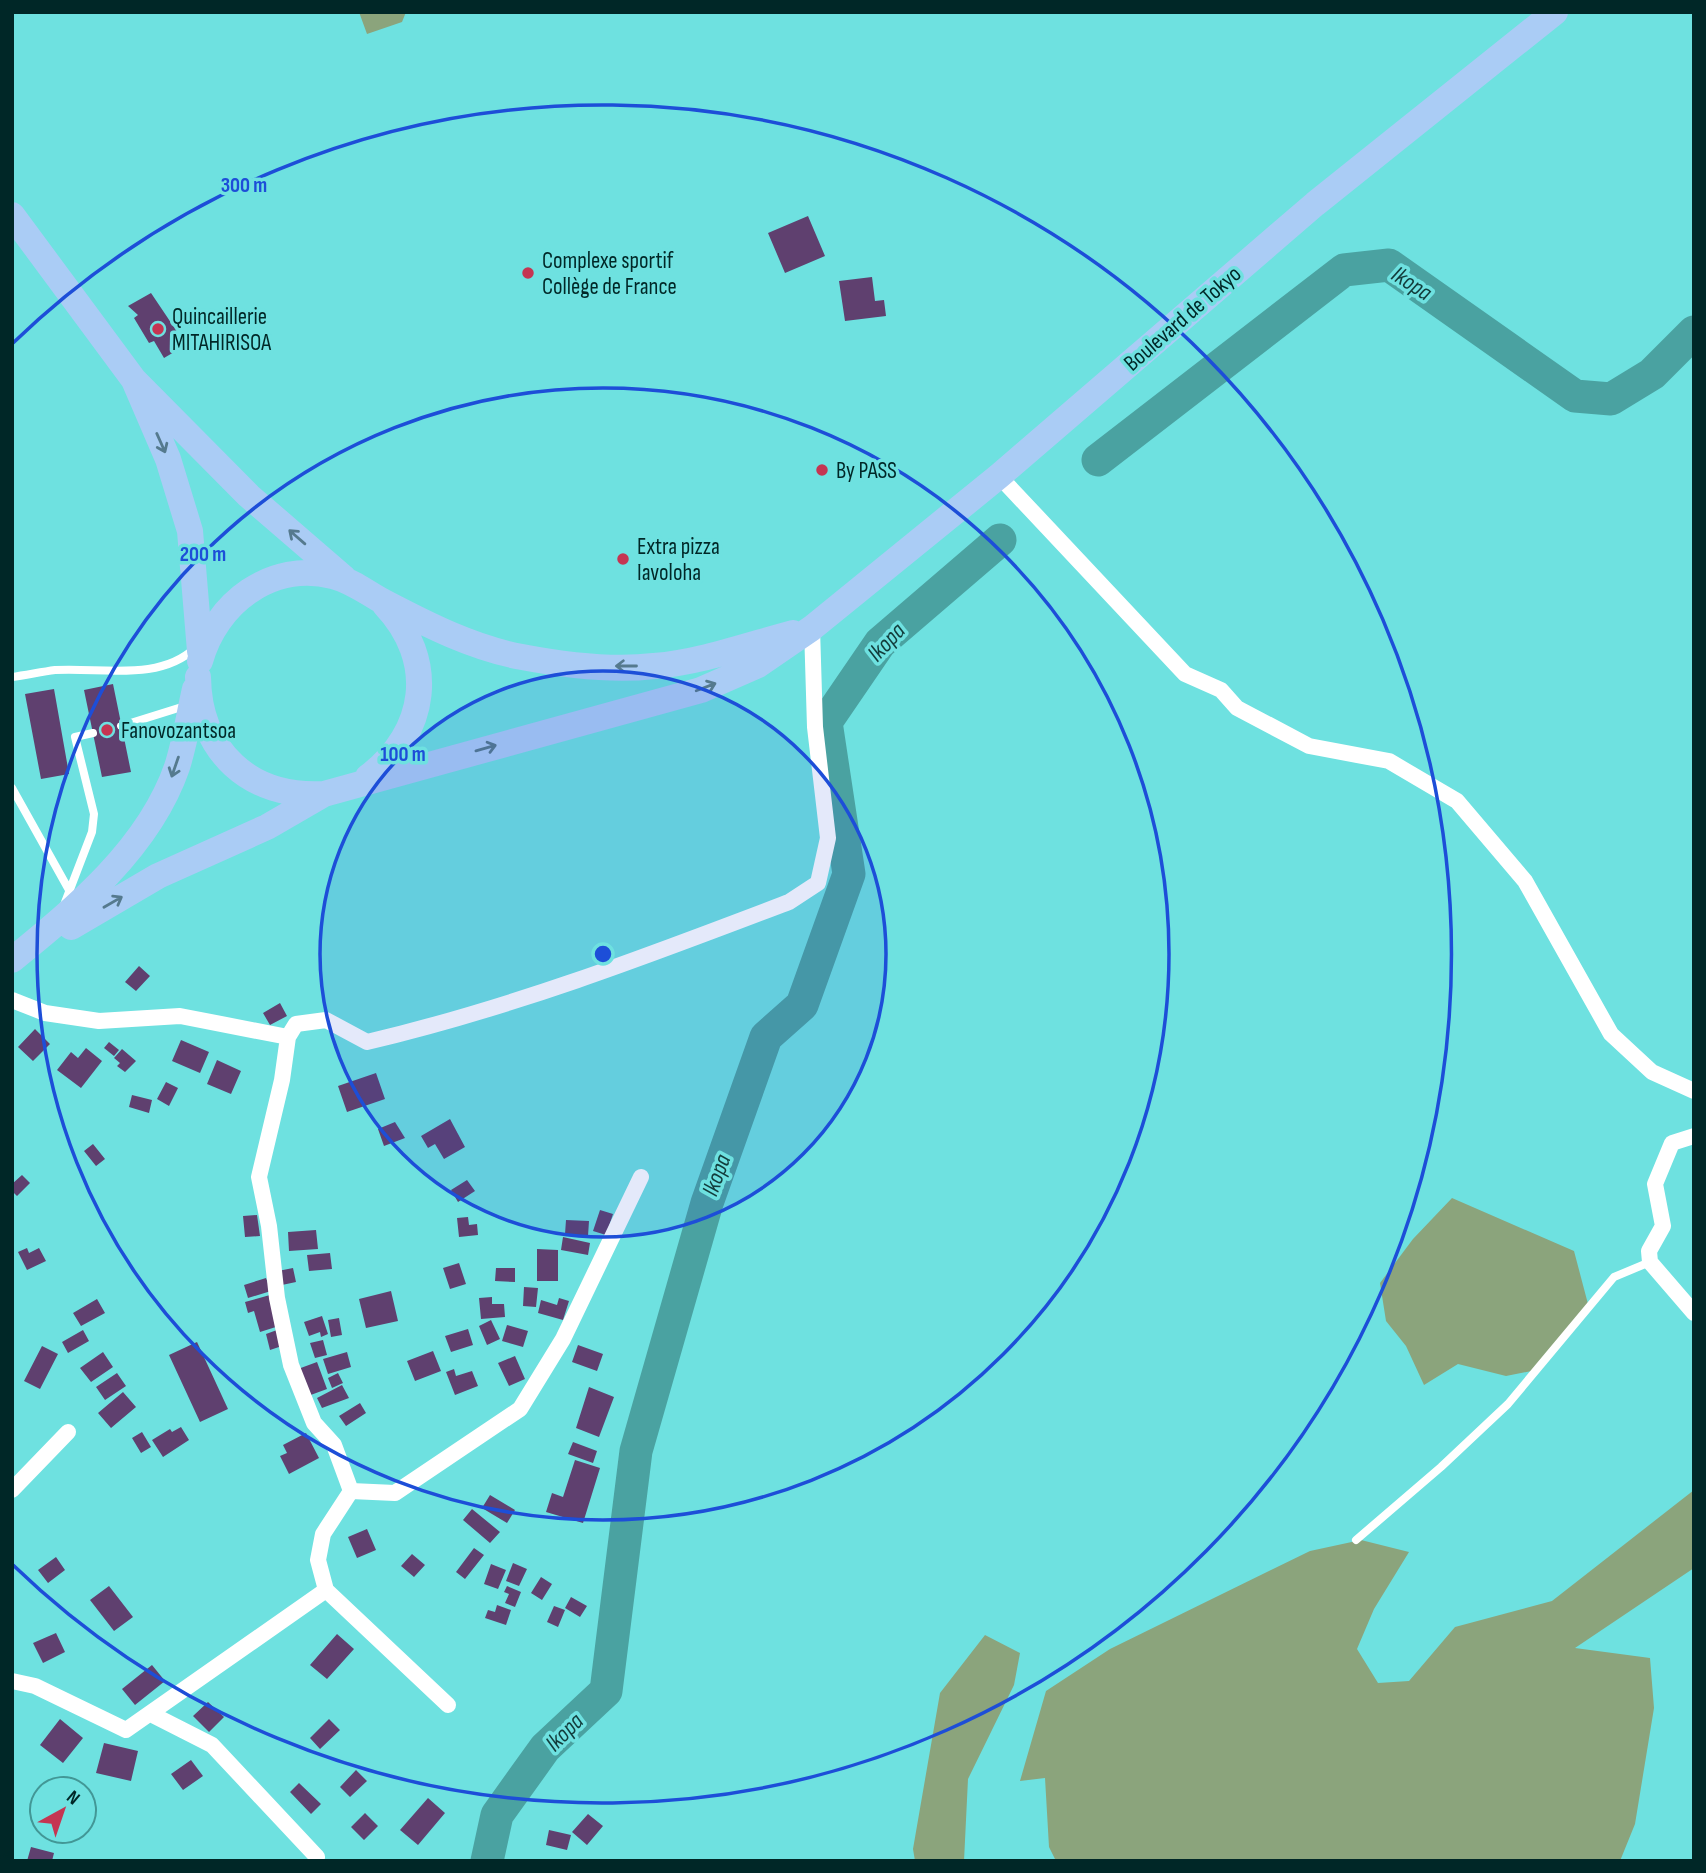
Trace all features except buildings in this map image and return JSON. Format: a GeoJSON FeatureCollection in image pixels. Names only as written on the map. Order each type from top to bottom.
{"type":"FeatureCollection","features":[{"type":"Feature","properties":{"kind":"main road","name":"Boulevard de Tokyo"},"geometry":{"type":"LineString","coordinates":[[350,787],[701,690],[758,665],[812,628],[999,476],[1315,204],[1555,12]]}},
{"type":"Feature","properties":{"kind":"main road"},"geometry":{"type":"LineString","coordinates":[[12,215],[134,380],[195,446],[248,496],[348,581],[381,601],[479,646],[521,657],[587,666],[654,666],[812,628]]}},
{"type":"Feature","properties":{"kind":"main road"},"geometry":{"type":"LineString","coordinates":[[134,380],[168,459],[190,531],[199,660],[198,694],[208,729],[227,759],[240,771],[272,788],[307,795],[324,794],[350,787],[367,778],[395,754],[413,721],[418,703],[418,665],[405,630],[381,601]]}},
{"type":"Feature","properties":{"kind":"main road"},"geometry":{"type":"LineString","coordinates":[[12,961],[85,900],[131,847],[156,809],[176,768],[199,660],[222,614],[248,591],[297,573],[332,576],[348,581]]}},
{"type":"Feature","properties":{"kind":"main road"},"geometry":{"type":"LineString","coordinates":[[12,961],[158,876],[267,827],[324,794]]}},
{"type":"Feature","properties":{"kind":"street"},"geometry":{"type":"LineString","coordinates":[[999,476],[1185,674],[1220,690],[1237,708],[1309,746],[1389,761],[1457,801],[1525,881],[1611,1034],[1651,1072],[1694,1091]]}},
{"type":"Feature","properties":{"kind":"street"},"geometry":{"type":"LineString","coordinates":[[351,1491],[334,1445],[314,1423],[291,1365],[277,1298],[270,1226],[259,1177],[282,1080],[288,1037],[296,1024],[327,1020],[367,1042],[419,1029],[584,980],[789,902],[818,883],[828,838],[815,727],[812,628]]}},
{"type":"Feature","properties":{"kind":"street"},"geometry":{"type":"LineString","coordinates":[[12,1000],[45,1013],[99,1021],[180,1016],[288,1037]]}},
{"type":"Feature","properties":{"kind":"street"},"geometry":{"type":"LineString","coordinates":[[1694,1136],[1672,1143],[1655,1184],[1664,1226],[1649,1251],[1650,1262],[1694,1313]]}},
{"type":"Feature","properties":{"kind":"street"},"geometry":{"type":"LineString","coordinates":[[351,1491],[395,1493],[520,1409],[563,1339],[641,1177]]}},
{"type":"Feature","properties":{"kind":"street"},"geometry":{"type":"LineString","coordinates":[[12,1490],[68,1432]]}},
{"type":"Feature","properties":{"kind":"street"},"geometry":{"type":"LineString","coordinates":[[351,1491],[323,1534],[318,1560],[326,1590],[448,1705]]}},
{"type":"Feature","properties":{"kind":"street"},"geometry":{"type":"LineString","coordinates":[[12,1681],[35,1686],[126,1730],[326,1590]]}},
{"type":"Feature","properties":{"kind":"street"},"geometry":{"type":"LineString","coordinates":[[150,1714],[212,1745],[317,1857],[316,1861]]}},
{"type":"Feature","properties":{"kind":"lane"},"geometry":{"type":"LineString","coordinates":[[12,677],[55,670],[162,667],[184,659],[199,660]]}},
{"type":"Feature","properties":{"kind":"lane"},"geometry":{"type":"LineString","coordinates":[[121,726],[191,704]]}},
{"type":"Feature","properties":{"kind":"lane"},"geometry":{"type":"LineString","coordinates":[[58,922],[92,832],[94,814],[75,737],[93,733]]}},
{"type":"Feature","properties":{"kind":"lane"},"geometry":{"type":"LineString","coordinates":[[12,788],[69,890]]}},
{"type":"Feature","properties":{"kind":"lane"},"geometry":{"type":"LineString","coordinates":[[1356,1540],[1441,1467],[1508,1404],[1614,1277],[1650,1262]]}},
{"type":"Feature","properties":{"kind":"green space"},"geometry":{"type":"Polygon","coordinates":[[[359,12],[406,12],[402,22],[367,34],[359,12]]]}},
{"type":"Feature","properties":{"kind":"green space"},"geometry":{"type":"Polygon","coordinates":[[[1452,1198],[1574,1251],[1588,1304],[1542,1369],[1506,1376],[1458,1364],[1424,1385],[1406,1346],[1386,1321],[1380,1283],[1413,1239],[1452,1198]]]}},
{"type":"Feature","properties":{"kind":"green space"},"geometry":{"type":"Polygon","coordinates":[[[1694,1490],[1694,1568],[1575,1648],[1650,1658],[1654,1708],[1635,1824],[1620,1861],[1056,1861],[1049,1847],[1045,1778],[1020,1781],[1046,1691],[1110,1649],[1310,1551],[1361,1540],[1409,1552],[1374,1609],[1357,1649],[1378,1683],[1409,1681],[1455,1627],[1552,1601],[1694,1490]]]}},
{"type":"Feature","properties":{"kind":"green space"},"geometry":{"type":"Polygon","coordinates":[[[985,1635],[1020,1653],[1014,1685],[968,1779],[964,1861],[915,1861],[913,1849],[940,1693],[985,1635]]]}},
{"type":"Feature","properties":{"kind":"waterway","name":"Ikopa"},"geometry":{"type":"LineString","coordinates":[[1098,460],[1344,270],[1389,265],[1575,396],[1611,399],[1652,374],[1694,332]]}},
{"type":"Feature","properties":{"kind":"waterway","name":"Ikopa"},"geometry":{"type":"LineString","coordinates":[[487,1861],[497,1815],[545,1748],[606,1691],[636,1451],[707,1203],[766,1037],[802,1005],[849,874],[826,722],[880,643],[1000,540]]}},
{"type":"Feature","properties":{"kind":"place","name":"Complexe sportif Collège de France"},"geometry":{"type":"Point","coordinates":[528,273]}},
{"type":"Feature","properties":{"kind":"place","name":"Quincaillerie MITAHIRISOA"},"geometry":{"type":"Point","coordinates":[158,329]}},
{"type":"Feature","properties":{"kind":"place","name":"By PASS"},"geometry":{"type":"Point","coordinates":[822,470]}},
{"type":"Feature","properties":{"kind":"place","name":"Extra pizza Iavoloha"},"geometry":{"type":"Point","coordinates":[623,559]}},
{"type":"Feature","properties":{"kind":"place","name":"Fanovozantsoa"},"geometry":{"type":"Point","coordinates":[107,730]}}]}
